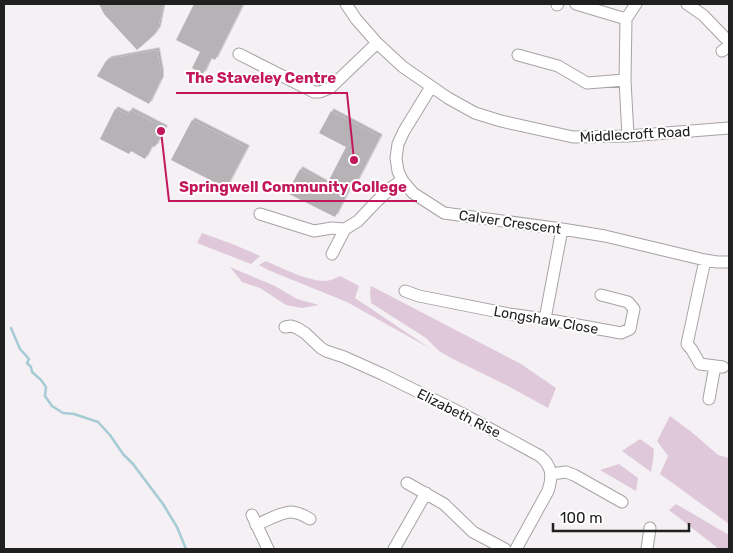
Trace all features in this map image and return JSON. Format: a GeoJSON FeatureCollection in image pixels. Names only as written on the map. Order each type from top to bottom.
{"type":"FeatureCollection","features":[{"type":"Feature","properties":{"kind":"street","name":"Middlecroft Road"},"geometry":{"type":"LineString","coordinates":[[346,4],[356,19],[377,43],[403,67],[448,98],[475,112],[501,121],[573,137],[628,136],[729,128]]}},
{"type":"Feature","properties":{"kind":"street"},"geometry":{"type":"LineString","coordinates":[[576,4],[626,19]]}},
{"type":"Feature","properties":{"kind":"street"},"geometry":{"type":"LineString","coordinates":[[628,136],[625,80],[626,19],[636,4]]}},
{"type":"Feature","properties":{"kind":"street"},"geometry":{"type":"LineString","coordinates":[[687,4],[704,15],[729,42]]}},
{"type":"Feature","properties":{"kind":"street"},"geometry":{"type":"LineString","coordinates":[[239,54],[314,92],[320,92],[330,88],[377,43]]}},
{"type":"Feature","properties":{"kind":"street"},"geometry":{"type":"LineString","coordinates":[[518,55],[558,66],[587,83],[625,80]]}},
{"type":"Feature","properties":{"kind":"street"},"geometry":{"type":"LineString","coordinates":[[332,254],[345,229],[358,221],[392,187],[402,180],[396,158],[398,144],[431,87]]}},
{"type":"Feature","properties":{"kind":"street","name":"Calver Crescent"},"geometry":{"type":"LineString","coordinates":[[402,180],[413,193],[444,213],[605,236],[705,260],[729,262]]}},
{"type":"Feature","properties":{"kind":"street"},"geometry":{"type":"LineString","coordinates":[[260,214],[314,231],[332,228],[345,229]]}},
{"type":"Feature","properties":{"kind":"street"},"geometry":{"type":"LineString","coordinates":[[546,320],[562,229]]}},
{"type":"Feature","properties":{"kind":"street"},"geometry":{"type":"LineString","coordinates":[[705,260],[687,344],[700,364],[724,368],[709,399]]}},
{"type":"Feature","properties":{"kind":"street","name":"Longshaw Close"},"geometry":{"type":"LineString","coordinates":[[406,291],[419,296],[621,334],[630,329],[634,309],[628,302],[601,295]]}},
{"type":"Feature","properties":{"kind":"street","name":"Elizabeth Rise"},"geometry":{"type":"LineString","coordinates":[[285,326],[297,328],[321,348],[382,374],[540,456],[546,461],[551,474]]}},
{"type":"Feature","properties":{"kind":"street"},"geometry":{"type":"LineString","coordinates":[[516,549],[548,491],[552,480],[551,474],[566,472],[574,475],[622,502]]}},
{"type":"Feature","properties":{"kind":"street"},"geometry":{"type":"LineString","coordinates":[[407,483],[444,504],[473,532],[505,549]]}},
{"type":"Feature","properties":{"kind":"street"},"geometry":{"type":"LineString","coordinates":[[394,549],[426,493]]}},
{"type":"Feature","properties":{"kind":"street"},"geometry":{"type":"LineString","coordinates":[[268,549],[254,520],[291,512],[310,519]]}},
{"type":"Feature","properties":{"kind":"street"},"geometry":{"type":"LineString","coordinates":[[647,549],[650,528]]}},
{"type":"Feature","properties":{"kind":"shaded area"},"geometry":{"type":"Polygon","coordinates":[[[202,233],[260,256],[251,264],[197,243],[202,233]]]}},
{"type":"Feature","properties":{"kind":"shaded area"},"geometry":{"type":"Polygon","coordinates":[[[266,261],[310,279],[327,281],[340,276],[359,286],[355,298],[431,349],[347,302],[259,265],[266,261]]]}},
{"type":"Feature","properties":{"kind":"shaded area"},"geometry":{"type":"Polygon","coordinates":[[[230,267],[275,286],[297,299],[319,305],[302,308],[286,305],[260,288],[242,282],[230,267]]]}},
{"type":"Feature","properties":{"kind":"shaded area"},"geometry":{"type":"Polygon","coordinates":[[[371,286],[521,364],[556,388],[548,408],[439,351],[426,338],[371,303],[371,286]]]}},
{"type":"Feature","properties":{"kind":"shaded area"},"geometry":{"type":"Polygon","coordinates":[[[670,416],[718,455],[729,458],[729,524],[660,474],[668,456],[657,441],[670,416]]]}},
{"type":"Feature","properties":{"kind":"shaded area"},"geometry":{"type":"Polygon","coordinates":[[[640,439],[654,449],[651,472],[622,451],[640,439]]]}},
{"type":"Feature","properties":{"kind":"shaded area"},"geometry":{"type":"Polygon","coordinates":[[[619,464],[638,478],[636,491],[600,470],[619,464]]]}},
{"type":"Feature","properties":{"kind":"shaded area"},"geometry":{"type":"Polygon","coordinates":[[[676,504],[729,535],[729,549],[719,549],[669,510],[676,504]]]}},
{"type":"Feature","properties":{"kind":"building"},"geometry":{"type":"Polygon","coordinates":[[[99,4],[163,4],[158,29],[137,50],[104,14],[99,4]]]}},
{"type":"Feature","properties":{"kind":"building"},"geometry":{"type":"Polygon","coordinates":[[[194,4],[243,4],[215,60],[211,58],[203,74],[192,68],[200,52],[176,40],[194,4]]]}},
{"type":"Feature","properties":{"kind":"building"},"geometry":{"type":"Polygon","coordinates":[[[157,50],[161,79],[149,104],[97,76],[109,59],[157,50]]]}},
{"type":"Feature","properties":{"kind":"building"},"geometry":{"type":"Polygon","coordinates":[[[115,109],[128,115],[130,110],[165,128],[155,147],[152,146],[145,159],[131,151],[129,154],[100,139],[115,109]]]}},
{"type":"Feature","properties":{"kind":"building"},"geometry":{"type":"Polygon","coordinates":[[[331,111],[380,137],[355,185],[352,184],[335,217],[287,193],[300,169],[327,184],[346,147],[319,133],[331,111]]]}},
{"type":"Feature","properties":{"kind":"building"},"geometry":{"type":"Polygon","coordinates":[[[192,120],[247,148],[226,188],[171,160],[192,120]]]}},
{"type":"Feature","properties":{"kind":"waterway"},"geometry":{"type":"LineString","coordinates":[[11,328],[20,349],[29,359],[27,363],[31,367],[32,372],[46,387],[45,396],[52,406],[63,413],[74,414],[98,422],[163,504],[177,527],[186,549]]}},
{"type":"Feature","properties":{"kind":"place","name":"Springwell Community College"},"geometry":{"type":"Point","coordinates":[161,131]}},
{"type":"Feature","properties":{"kind":"place","name":"The Staveley Centre"},"geometry":{"type":"Point","coordinates":[354,160]}}]}
